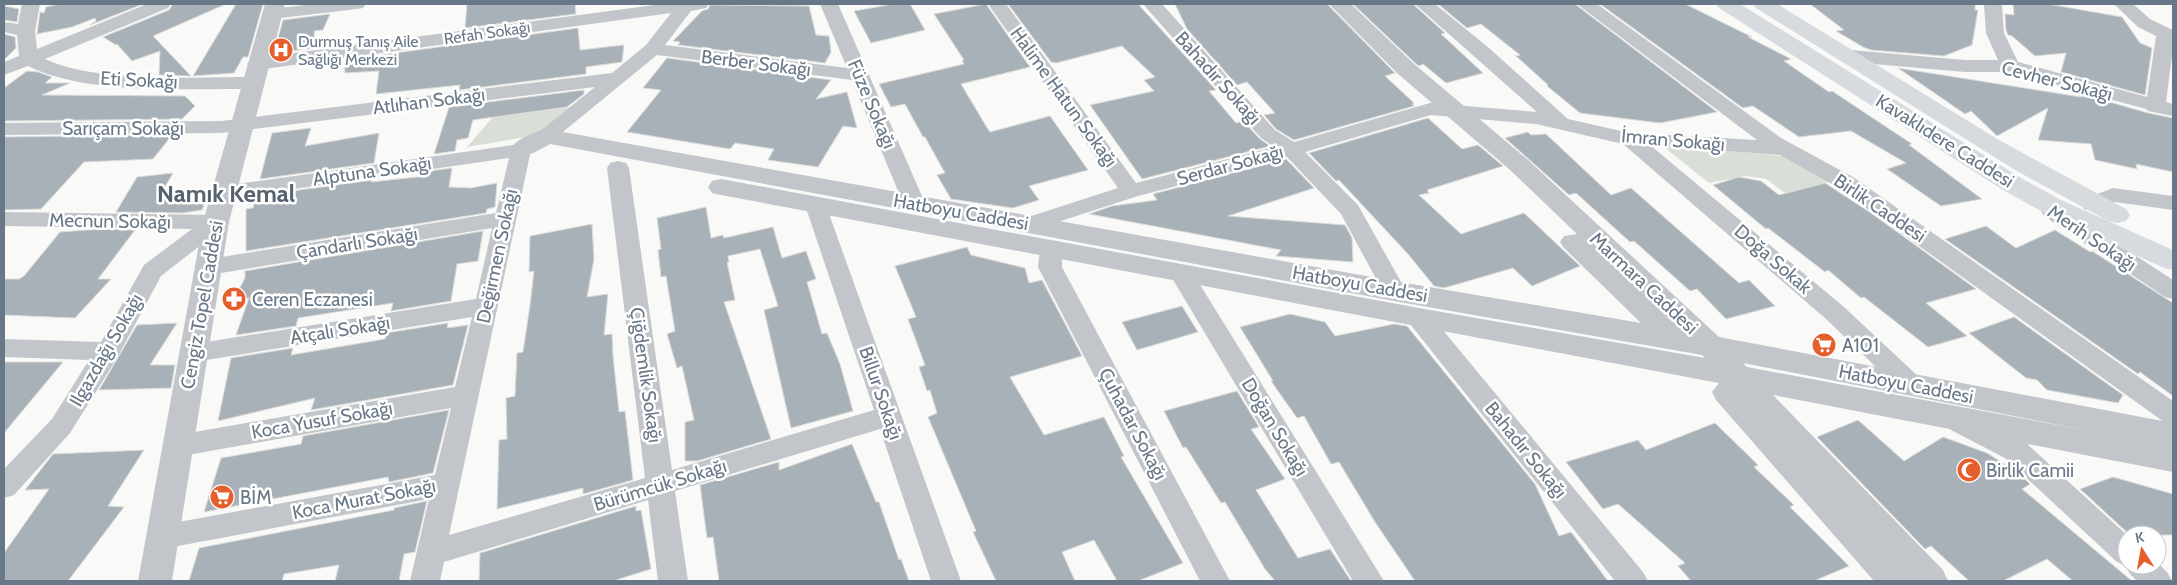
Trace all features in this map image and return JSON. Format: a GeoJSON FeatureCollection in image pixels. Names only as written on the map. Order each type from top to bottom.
{"type":"FeatureCollection","features":[{"type":"Feature","properties":{"kind":"main road","name":"Kavaklıdere Caddesi"},"geometry":{"type":"LineString","coordinates":[[1726,4],[2012,184],[2087,212],[2173,240]]}},
{"type":"Feature","properties":{"kind":"main road","name":"Kavaklıdere Caddesi"},"geometry":{"type":"LineString","coordinates":[[1763,4],[1850,56],[1970,134],[2035,171],[2087,212],[2173,261]]}},
{"type":"Feature","properties":{"kind":"main road"},"geometry":{"type":"LineString","coordinates":[[2012,184],[2035,171]]}},
{"type":"Feature","properties":{"kind":"street"},"geometry":{"type":"LineString","coordinates":[[29,59],[26,31],[31,4]]}},
{"type":"Feature","properties":{"kind":"street"},"geometry":{"type":"LineString","coordinates":[[4,69],[144,7],[162,4]]}},
{"type":"Feature","properties":{"kind":"street"},"geometry":{"type":"LineString","coordinates":[[273,9],[357,4]]}},
{"type":"Feature","properties":{"kind":"street"},"geometry":{"type":"LineString","coordinates":[[520,150],[546,136],[653,49],[691,4]]}},
{"type":"Feature","properties":{"kind":"street","name":"Refah Sokağı"},"geometry":{"type":"LineString","coordinates":[[255,74],[691,4]]}},
{"type":"Feature","properties":{"kind":"street","name":"Füze Sokağı"},"geometry":{"type":"LineString","coordinates":[[829,4],[914,203]]}},
{"type":"Feature","properties":{"kind":"street","name":"Halime Hatun Sokağı"},"geometry":{"type":"LineString","coordinates":[[997,4],[1132,191]]}},
{"type":"Feature","properties":{"kind":"street","name":"Bahadır Sokağı"},"geometry":{"type":"LineString","coordinates":[[1152,4],[1268,134],[1291,149],[1350,210],[1394,291]]}},
{"type":"Feature","properties":{"kind":"street","name":"Marmara Caddesi"},"geometry":{"type":"LineString","coordinates":[[1321,4],[1443,110],[1518,164],[1709,358],[1895,581]]}},
{"type":"Feature","properties":{"kind":"street","name":"Marmara Caddesi"},"geometry":{"type":"LineString","coordinates":[[1339,4],[1405,68],[1443,110],[1675,338]]}},
{"type":"Feature","properties":{"kind":"street"},"geometry":{"type":"LineString","coordinates":[[1424,4],[1482,52],[1561,123]]}},
{"type":"Feature","properties":{"kind":"street","name":"Birlik Caddesi"},"geometry":{"type":"LineString","coordinates":[[1586,4],[1774,143],[1845,182],[2173,415]]}},
{"type":"Feature","properties":{"kind":"street"},"geometry":{"type":"LineString","coordinates":[[1993,4],[1995,33],[2010,66]]}},
{"type":"Feature","properties":{"kind":"street"},"geometry":{"type":"LineString","coordinates":[[2123,4],[2144,23],[2170,36],[2164,109]]}},
{"type":"Feature","properties":{"kind":"street","name":"Cengiz Topel Caddesi"},"geometry":{"type":"LineString","coordinates":[[155,581],[216,222],[273,9]]}},
{"type":"Feature","properties":{"kind":"street"},"geometry":{"type":"LineString","coordinates":[[4,27],[26,31]]}},
{"type":"Feature","properties":{"kind":"street","name":"Berber Sokağı"},"geometry":{"type":"LineString","coordinates":[[653,49],[859,75]]}},
{"type":"Feature","properties":{"kind":"street","name":"Cevher Sokağı"},"geometry":{"type":"LineString","coordinates":[[1850,56],[1965,66],[2010,66],[2164,109]]}},
{"type":"Feature","properties":{"kind":"street","name":"Eti Sokağı"},"geometry":{"type":"LineString","coordinates":[[29,59],[50,69],[93,78],[148,82],[255,74]]}},
{"type":"Feature","properties":{"kind":"street","name":"Atlıhan Sokağı"},"geometry":{"type":"LineString","coordinates":[[242,124],[617,78]]}},
{"type":"Feature","properties":{"kind":"street","name":"Serdar Sokağı"},"geometry":{"type":"LineString","coordinates":[[1027,234],[1132,191],[1443,110],[1510,115],[1561,123]]}},
{"type":"Feature","properties":{"kind":"street","name":"İmran Sokağı"},"geometry":{"type":"LineString","coordinates":[[1561,123],[1630,139],[1652,138],[1786,149]]}},
{"type":"Feature","properties":{"kind":"street","name":"Sarıçam Sokağı"},"geometry":{"type":"LineString","coordinates":[[4,129],[222,127],[242,124]]}},
{"type":"Feature","properties":{"kind":"street","name":"Hatboyu Caddesi"},"geometry":{"type":"LineString","coordinates":[[546,136],[619,159],[816,205],[1027,234],[1394,291],[1675,338],[1738,377],[2173,459]]}},
{"type":"Feature","properties":{"kind":"street","name":"Doğa Sokak"},"geometry":{"type":"LineString","coordinates":[[1630,139],[1835,313],[1912,386]]}},
{"type":"Feature","properties":{"kind":"street","name":"Hatboyu Caddesi"},"geometry":{"type":"LineString","coordinates":[[520,150],[619,159],[914,203],[1027,234],[1051,258],[1181,273],[1419,318],[1912,386],[2173,434]]}},
{"type":"Feature","properties":{"kind":"street","name":"Alptuna Sokağı"},"geometry":{"type":"LineString","coordinates":[[224,192],[520,150]]}},
{"type":"Feature","properties":{"kind":"street","name":"Değirmen Sokağı"},"geometry":{"type":"LineString","coordinates":[[425,581],[520,150]]}},
{"type":"Feature","properties":{"kind":"street","name":"Çiğdemlik Sokağı"},"geometry":{"type":"LineString","coordinates":[[619,159],[673,581]]}},
{"type":"Feature","properties":{"kind":"street","name":"Merih Sokağı"},"geometry":{"type":"LineString","coordinates":[[2012,184],[2173,291]]}},
{"type":"Feature","properties":{"kind":"street"},"geometry":{"type":"LineString","coordinates":[[2087,212],[2113,195],[2173,202]]}},
{"type":"Feature","properties":{"kind":"street","name":"Billur Sokağı"},"geometry":{"type":"LineString","coordinates":[[816,205],[946,581]]}},
{"type":"Feature","properties":{"kind":"street","name":"Mecnun Sokağı"},"geometry":{"type":"LineString","coordinates":[[4,219],[216,222]]}},
{"type":"Feature","properties":{"kind":"street","name":"Çandarlı Sokağı"},"geometry":{"type":"LineString","coordinates":[[208,267],[505,219]]}},
{"type":"Feature","properties":{"kind":"street","name":"Ilgazdağı Sokağı"},"geometry":{"type":"LineString","coordinates":[[4,487],[61,426],[108,351],[152,270],[216,222]]}},
{"type":"Feature","properties":{"kind":"street","name":"Çuhadar Sokağı"},"geometry":{"type":"LineString","coordinates":[[1051,258],[1215,581]]}},
{"type":"Feature","properties":{"kind":"street","name":"Doğan Sokağı"},"geometry":{"type":"LineString","coordinates":[[1181,273],[1369,581]]}},
{"type":"Feature","properties":{"kind":"street"},"geometry":{"type":"LineString","coordinates":[[1394,291],[1419,318]]}},
{"type":"Feature","properties":{"kind":"street","name":"Atçalı Sokağı"},"geometry":{"type":"LineString","coordinates":[[194,353],[486,306]]}},
{"type":"Feature","properties":{"kind":"street","name":"Bahadır Sokağı"},"geometry":{"type":"LineString","coordinates":[[1419,318],[1633,581]]}},
{"type":"Feature","properties":{"kind":"street"},"geometry":{"type":"LineString","coordinates":[[4,348],[108,351]]}},
{"type":"Feature","properties":{"kind":"street"},"geometry":{"type":"LineString","coordinates":[[1738,377],[1930,581]]}},
{"type":"Feature","properties":{"kind":"street"},"geometry":{"type":"LineString","coordinates":[[1912,386],[1949,417],[2015,450],[2117,544]]}},
{"type":"Feature","properties":{"kind":"street","name":"Koca Yusuf Sokağı"},"geometry":{"type":"LineString","coordinates":[[177,446],[466,395]]}},
{"type":"Feature","properties":{"kind":"street","name":"Bürümcük Sokağı"},"geometry":{"type":"LineString","coordinates":[[432,553],[889,416]]}},
{"type":"Feature","properties":{"kind":"street","name":"Koca Murat Sokağı"},"geometry":{"type":"LineString","coordinates":[[162,537],[447,484]]}},
{"type":"Feature","properties":{"kind":"shaded area"},"geometry":{"type":"Polygon","coordinates":[[[572,107],[544,134],[467,147],[493,117],[572,107]]]}},
{"type":"Feature","properties":{"kind":"shaded area"},"geometry":{"type":"Polygon","coordinates":[[[1660,144],[1782,156],[1833,181],[1785,193],[1766,179],[1745,176],[1709,183],[1660,144]]]}},
{"type":"Feature","properties":{"kind":"building"},"geometry":{"type":"Polygon","coordinates":[[[60,4],[143,4],[90,25],[96,21],[95,18],[72,27],[37,34],[40,12],[44,13],[46,7],[60,4]]]}},
{"type":"Feature","properties":{"kind":"building"},"geometry":{"type":"Polygon","coordinates":[[[173,4],[226,4],[153,36],[191,76],[159,75],[160,51],[132,61],[117,44],[103,37],[169,10],[173,4]]]}},
{"type":"Feature","properties":{"kind":"building"},"geometry":{"type":"Polygon","coordinates":[[[236,4],[263,4],[248,57],[243,57],[234,73],[193,76],[236,4]]]}},
{"type":"Feature","properties":{"kind":"building"},"geometry":{"type":"Polygon","coordinates":[[[467,4],[575,4],[576,14],[465,28],[467,4]]]}},
{"type":"Feature","properties":{"kind":"building"},"geometry":{"type":"Polygon","coordinates":[[[894,4],[910,4],[925,30],[871,43],[854,11],[894,4]]]}},
{"type":"Feature","properties":{"kind":"building"},"geometry":{"type":"Polygon","coordinates":[[[986,4],[1030,67],[961,84],[986,126],[990,132],[1050,116],[1088,170],[1029,186],[1039,200],[1013,208],[951,199],[937,175],[945,173],[905,104],[891,107],[879,84],[964,64],[962,60],[964,60],[934,14],[986,4]]]}},
{"type":"Feature","properties":{"kind":"building"},"geometry":{"type":"Polygon","coordinates":[[[1008,4],[1138,4],[1216,90],[1209,91],[1236,123],[1243,121],[1260,139],[1270,146],[1142,179],[1090,105],[1154,91],[1144,80],[1155,77],[1122,46],[1056,63],[1051,62],[1008,4]]]}},
{"type":"Feature","properties":{"kind":"building"},"geometry":{"type":"Polygon","coordinates":[[[1175,4],[1327,4],[1395,73],[1385,76],[1414,103],[1412,104],[1414,106],[1294,140],[1276,129],[1264,115],[1275,113],[1247,82],[1237,85],[1187,29],[1175,4]]]}},
{"type":"Feature","properties":{"kind":"building"},"geometry":{"type":"Polygon","coordinates":[[[1353,4],[1413,4],[1445,33],[1441,34],[1483,73],[1446,83],[1423,64],[1419,66],[1414,62],[1353,4]]]}},
{"type":"Feature","properties":{"kind":"building"},"geometry":{"type":"Polygon","coordinates":[[[1438,4],[1575,4],[1717,112],[1660,123],[1580,113],[1547,86],[1516,56],[1520,55],[1481,24],[1467,28],[1438,4]]]}},
{"type":"Feature","properties":{"kind":"building"},"geometry":{"type":"Polygon","coordinates":[[[1600,4],[1685,4],[1752,37],[1748,37],[1791,59],[1784,61],[1829,92],[1832,91],[1912,144],[1909,145],[1982,199],[1941,206],[1887,169],[1906,163],[1851,131],[1799,137],[1753,106],[1743,108],[1600,4]]]}},
{"type":"Feature","properties":{"kind":"building"},"geometry":{"type":"Polygon","coordinates":[[[1810,4],[1975,4],[1975,10],[1978,10],[1972,45],[1944,56],[1871,50],[1863,47],[1836,31],[1844,30],[1810,4]]]}},
{"type":"Feature","properties":{"kind":"building"},"geometry":{"type":"Polygon","coordinates":[[[2013,4],[2048,4],[2122,17],[2140,43],[2152,48],[2145,95],[2061,72],[2066,53],[2035,56],[2012,36],[2008,35],[2005,14],[2014,15],[2013,4]]]}},
{"type":"Feature","properties":{"kind":"building"},"geometry":{"type":"Polygon","coordinates":[[[710,5],[809,6],[816,35],[829,36],[831,52],[825,63],[678,45],[680,42],[673,41],[710,5]]]}},
{"type":"Feature","properties":{"kind":"building"},"geometry":{"type":"Polygon","coordinates":[[[4,6],[19,9],[17,22],[4,20],[4,6]]]}},
{"type":"Feature","properties":{"kind":"building"},"geometry":{"type":"Polygon","coordinates":[[[330,14],[323,30],[314,31],[315,48],[274,53],[283,20],[330,14]]]}},
{"type":"Feature","properties":{"kind":"building"},"geometry":{"type":"Polygon","coordinates":[[[578,28],[580,50],[624,45],[622,62],[586,67],[586,74],[459,90],[460,85],[376,94],[379,71],[345,73],[344,60],[578,28]]]}},
{"type":"Feature","properties":{"kind":"building"},"geometry":{"type":"Polygon","coordinates":[[[4,34],[15,37],[16,48],[4,60],[4,34]]]}},
{"type":"Feature","properties":{"kind":"building"},"geometry":{"type":"Polygon","coordinates":[[[667,58],[831,80],[816,99],[847,92],[857,128],[843,126],[818,167],[768,160],[774,149],[735,143],[730,149],[627,132],[661,90],[643,88],[667,58]]]}},
{"type":"Feature","properties":{"kind":"building"},"geometry":{"type":"Polygon","coordinates":[[[1898,68],[2081,97],[2075,92],[2148,113],[2173,118],[2173,172],[2136,164],[2137,169],[2095,160],[2091,144],[2038,140],[2048,108],[1997,136],[1971,111],[1965,114],[1898,68]]]}},
{"type":"Feature","properties":{"kind":"building"},"geometry":{"type":"Polygon","coordinates":[[[27,71],[38,72],[52,77],[45,83],[70,83],[42,95],[185,96],[195,106],[182,119],[4,121],[4,88],[27,71]]]}},
{"type":"Feature","properties":{"kind":"building"},"geometry":{"type":"Polygon","coordinates":[[[584,90],[584,94],[567,107],[473,120],[468,138],[457,140],[455,151],[434,154],[449,107],[584,90]]]}},
{"type":"Feature","properties":{"kind":"building"},"geometry":{"type":"Polygon","coordinates":[[[1428,118],[1462,149],[1478,145],[1503,166],[1427,190],[1429,193],[1419,195],[1461,234],[1524,213],[1580,266],[1532,286],[1513,268],[1444,288],[1434,286],[1408,254],[1339,180],[1336,181],[1309,153],[1428,118]]]}},
{"type":"Feature","properties":{"kind":"building"},"geometry":{"type":"Polygon","coordinates":[[[311,128],[305,146],[379,133],[374,163],[260,179],[272,133],[311,128]]]}},
{"type":"Feature","properties":{"kind":"building"},"geometry":{"type":"Polygon","coordinates":[[[1528,132],[1531,135],[1546,134],[1611,195],[1631,188],[1739,283],[1749,280],[1775,306],[1726,319],[1697,289],[1690,291],[1634,241],[1630,242],[1576,193],[1569,195],[1505,138],[1528,132]]]}},
{"type":"Feature","properties":{"kind":"building"},"geometry":{"type":"Polygon","coordinates":[[[172,135],[153,159],[84,162],[41,209],[4,210],[4,137],[172,135]]]}},
{"type":"Feature","properties":{"kind":"building"},"geometry":{"type":"Polygon","coordinates":[[[1286,159],[1314,188],[1228,216],[1345,225],[1352,238],[1353,262],[1276,256],[1281,250],[1089,214],[1112,206],[1157,200],[1153,194],[1286,159]]]}},
{"type":"Feature","properties":{"kind":"building"},"geometry":{"type":"Polygon","coordinates":[[[452,168],[449,187],[471,188],[497,183],[495,207],[487,209],[486,213],[246,251],[246,209],[253,208],[256,196],[372,180],[371,182],[427,176],[429,171],[452,168]]]}},
{"type":"Feature","properties":{"kind":"building"},"geometry":{"type":"Polygon","coordinates":[[[173,173],[159,197],[210,190],[202,210],[182,213],[116,212],[137,177],[173,173]]]}},
{"type":"Feature","properties":{"kind":"building"},"geometry":{"type":"Polygon","coordinates":[[[1739,177],[1761,181],[1779,195],[1825,183],[1871,213],[1976,289],[1926,303],[1967,336],[1928,347],[1864,297],[1861,298],[1828,270],[1825,272],[1768,228],[1766,229],[1713,185],[1739,177]]]}},
{"type":"Feature","properties":{"kind":"building"},"geometry":{"type":"Polygon","coordinates":[[[706,207],[711,238],[723,235],[724,238],[773,227],[782,258],[806,251],[816,279],[807,282],[822,334],[827,333],[840,364],[853,411],[791,428],[764,310],[778,306],[760,249],[728,256],[729,262],[727,262],[735,300],[724,302],[771,439],[697,461],[685,461],[685,422],[694,420],[682,366],[677,368],[667,334],[675,331],[666,276],[661,277],[658,250],[661,249],[657,218],[706,207]]]}},
{"type":"Feature","properties":{"kind":"building"},"geometry":{"type":"Polygon","coordinates":[[[592,224],[594,259],[587,297],[608,294],[604,335],[612,334],[619,412],[625,411],[633,480],[583,494],[583,488],[497,509],[499,440],[507,439],[506,398],[515,396],[517,353],[523,352],[530,305],[534,271],[529,272],[530,236],[592,224]]]}},
{"type":"Feature","properties":{"kind":"building"},"geometry":{"type":"Polygon","coordinates":[[[1986,226],[2016,248],[2055,230],[2090,252],[2092,251],[2173,303],[2173,396],[2140,372],[2138,374],[1945,239],[1986,226]]]}},
{"type":"Feature","properties":{"kind":"building"},"geometry":{"type":"Polygon","coordinates":[[[101,229],[135,230],[98,279],[111,279],[75,318],[4,315],[4,279],[19,279],[24,276],[60,232],[101,229]]]}},
{"type":"Feature","properties":{"kind":"building"},"geometry":{"type":"Polygon","coordinates":[[[483,231],[478,261],[457,264],[451,301],[391,311],[393,303],[298,318],[296,326],[236,335],[249,298],[234,299],[245,278],[245,271],[483,231]]]}},
{"type":"Feature","properties":{"kind":"building"},"geometry":{"type":"Polygon","coordinates":[[[967,247],[971,255],[1025,268],[1029,283],[1042,280],[1082,356],[1010,377],[1044,435],[1104,417],[1124,456],[1121,457],[1183,563],[1138,581],[1117,581],[1094,540],[1062,552],[1075,581],[996,581],[973,532],[976,531],[928,417],[937,413],[930,390],[927,391],[919,367],[925,365],[908,319],[916,317],[895,266],[967,247]]]}},
{"type":"Feature","properties":{"kind":"building"},"geometry":{"type":"Polygon","coordinates":[[[1182,306],[1198,332],[1137,350],[1122,322],[1182,306]]]}},
{"type":"Feature","properties":{"kind":"building"},"geometry":{"type":"Polygon","coordinates":[[[1290,314],[1325,322],[1335,336],[1394,324],[1407,326],[1535,484],[1559,536],[1571,532],[1608,581],[1415,581],[1375,522],[1339,462],[1331,464],[1304,416],[1297,418],[1271,381],[1273,381],[1240,327],[1290,314]]]}},
{"type":"Feature","properties":{"kind":"building"},"geometry":{"type":"Polygon","coordinates":[[[2014,317],[2123,395],[2118,403],[2047,390],[2037,380],[2026,378],[1969,333],[2014,317]]]}},
{"type":"Feature","properties":{"kind":"building"},"geometry":{"type":"Polygon","coordinates":[[[177,323],[150,365],[175,365],[171,388],[99,390],[137,325],[177,323]]]}},
{"type":"Feature","properties":{"kind":"building"},"geometry":{"type":"Polygon","coordinates":[[[448,323],[447,328],[468,325],[453,385],[311,410],[315,398],[218,421],[231,358],[293,348],[291,355],[385,339],[386,333],[448,323]]]}},
{"type":"Feature","properties":{"kind":"building"},"geometry":{"type":"Polygon","coordinates":[[[4,362],[63,362],[4,433],[4,362]]]}},
{"type":"Feature","properties":{"kind":"building"},"geometry":{"type":"Polygon","coordinates":[[[1237,391],[1259,427],[1251,429],[1285,479],[1256,490],[1298,558],[1330,549],[1351,581],[1275,581],[1265,569],[1225,502],[1221,503],[1186,447],[1183,448],[1164,411],[1237,391]]]}},
{"type":"Feature","properties":{"kind":"building"},"geometry":{"type":"Polygon","coordinates":[[[449,410],[433,473],[389,482],[388,477],[204,512],[221,458],[301,444],[303,436],[449,410]]]}},
{"type":"Feature","properties":{"kind":"building"},"geometry":{"type":"Polygon","coordinates":[[[1858,420],[1904,461],[1943,437],[1987,453],[2020,474],[2030,484],[2022,489],[2117,568],[2117,575],[2125,575],[2132,581],[2073,581],[2047,559],[2003,581],[1969,581],[1931,546],[1925,549],[1817,437],[1858,420]]]}},
{"type":"Feature","properties":{"kind":"building"},"geometry":{"type":"Polygon","coordinates":[[[1715,423],[1758,465],[1754,467],[1794,505],[1790,507],[1849,566],[1814,581],[1691,581],[1678,566],[1685,563],[1618,504],[1603,509],[1566,462],[1638,440],[1646,450],[1715,423]]]}},
{"type":"Feature","properties":{"kind":"building"},"geometry":{"type":"Polygon","coordinates":[[[852,444],[876,502],[879,502],[899,560],[901,559],[909,581],[719,581],[713,537],[707,538],[700,485],[779,462],[779,470],[852,444]]]}},
{"type":"Feature","properties":{"kind":"building"},"geometry":{"type":"Polygon","coordinates":[[[144,450],[108,506],[124,507],[68,581],[4,581],[4,553],[49,489],[25,490],[53,454],[144,450]]]}},
{"type":"Feature","properties":{"kind":"building"},"geometry":{"type":"Polygon","coordinates":[[[2113,477],[2173,494],[2173,535],[2167,535],[2167,525],[2119,525],[2080,489],[2113,477]]]}},
{"type":"Feature","properties":{"kind":"building"},"geometry":{"type":"Polygon","coordinates":[[[427,501],[415,552],[404,554],[399,581],[335,581],[339,565],[284,574],[282,581],[189,581],[199,548],[394,510],[394,508],[427,501]]]}},
{"type":"Feature","properties":{"kind":"building"},"geometry":{"type":"Polygon","coordinates":[[[636,506],[636,511],[641,510],[651,569],[613,581],[479,581],[480,553],[636,506]]]}},
{"type":"Feature","properties":{"kind":"place","name":"Durmuş Tanış Aile Sağlığı Merkezi"},"geometry":{"type":"Point","coordinates":[281,50]}},
{"type":"Feature","properties":{"kind":"place","name":"Ceren Eczanesi"},"geometry":{"type":"Point","coordinates":[234,299]}},
{"type":"Feature","properties":{"kind":"place","name":"A101"},"geometry":{"type":"Point","coordinates":[1824,345]}},
{"type":"Feature","properties":{"kind":"place","name":"Birlik Camii"},"geometry":{"type":"Point","coordinates":[1969,470]}},
{"type":"Feature","properties":{"kind":"place","name":"BİM"},"geometry":{"type":"Point","coordinates":[222,497]}},
{"type":"Feature","properties":{"kind":"district","name":"Namık Kemal"},"geometry":{"type":"Point","coordinates":[226,193]}}]}
